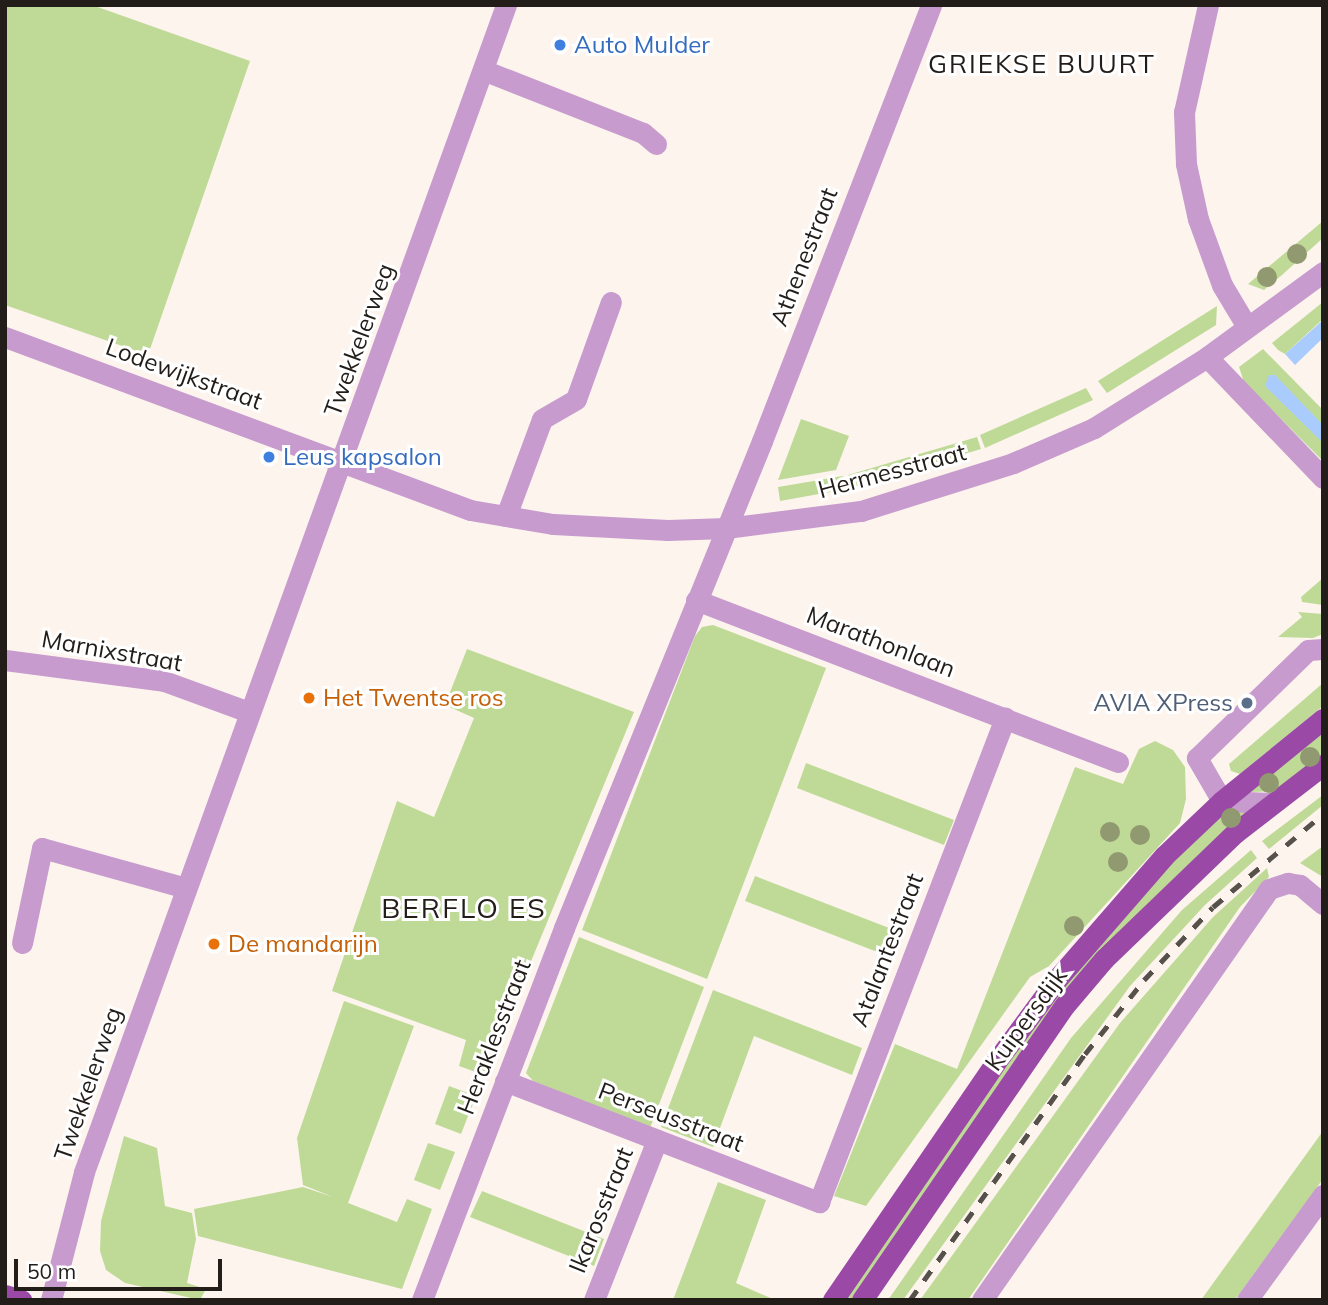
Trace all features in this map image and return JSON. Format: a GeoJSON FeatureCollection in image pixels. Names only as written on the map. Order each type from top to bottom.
{"type":"FeatureCollection","features":[{"type":"Feature","properties":{"kind":"main road","name":"Kuipersdijk"},"geometry":{"type":"LineString","coordinates":[[833,1300],[995,1063],[1058,978],[1164,856],[1222,801],[1323,719]]}},
{"type":"Feature","properties":{"kind":"main road","name":"Kuipersdijk"},"geometry":{"type":"LineString","coordinates":[[862,1300],[1065,1005],[1179,883],[1273,803],[1323,765]]}},
{"type":"Feature","properties":{"kind":"main road"},"geometry":{"type":"LineString","coordinates":[[5,1295],[21,1300]]}},
{"type":"Feature","properties":{"kind":"street","name":"Athenestraat"},"geometry":{"type":"LineString","coordinates":[[726,528],[931,5]]}},
{"type":"Feature","properties":{"kind":"street"},"geometry":{"type":"LineString","coordinates":[[1208,5],[1184,112],[1186,164],[1198,219],[1222,285],[1246,325]]}},
{"type":"Feature","properties":{"kind":"street","name":"Twekkelerweg"},"geometry":{"type":"LineString","coordinates":[[51,1300],[84,1172],[249,712],[344,461],[483,70],[498,8]]}},
{"type":"Feature","properties":{"kind":"street"},"geometry":{"type":"LineString","coordinates":[[483,70],[643,133],[656,144]]}},
{"type":"Feature","properties":{"kind":"street","name":"Hermesstraat"},"geometry":{"type":"LineString","coordinates":[[344,461],[470,510],[613,528],[726,528],[861,511],[1013,463],[1094,428],[1207,357],[1246,325],[1323,272]]}},
{"type":"Feature","properties":{"kind":"street"},"geometry":{"type":"LineString","coordinates":[[506,516],[542,419],[576,399],[611,302]]}},
{"type":"Feature","properties":{"kind":"street","name":"Lodewijkstraat"},"geometry":{"type":"LineString","coordinates":[[5,337],[344,461]]}},
{"type":"Feature","properties":{"kind":"street"},"geometry":{"type":"LineString","coordinates":[[1207,357],[1323,478]]}},
{"type":"Feature","properties":{"kind":"street"},"geometry":{"type":"LineString","coordinates":[[696,600],[726,528]]}},
{"type":"Feature","properties":{"kind":"street","name":"Marathonlaan"},"geometry":{"type":"LineString","coordinates":[[696,600],[1118,762]]}},
{"type":"Feature","properties":{"kind":"street","name":"Heraklesstraat"},"geometry":{"type":"LineString","coordinates":[[422,1300],[505,1081],[696,600]]}},
{"type":"Feature","properties":{"kind":"street"},"geometry":{"type":"LineString","coordinates":[[1273,803],[1222,801],[1197,758],[1308,650],[1323,649]]}},
{"type":"Feature","properties":{"kind":"street","name":"Marnixstraat"},"geometry":{"type":"LineString","coordinates":[[5,660],[164,681],[249,712]]}},
{"type":"Feature","properties":{"kind":"street","name":"Atalantestraat"},"geometry":{"type":"LineString","coordinates":[[819,1202],[1005,718]]}},
{"type":"Feature","properties":{"kind":"street"},"geometry":{"type":"LineString","coordinates":[[22,943],[41,848],[186,888]]}},
{"type":"Feature","properties":{"kind":"street"},"geometry":{"type":"LineString","coordinates":[[982,1300],[1269,889],[1288,883],[1306,889],[1323,904]]}},
{"type":"Feature","properties":{"kind":"street","name":"Perseusstraat"},"geometry":{"type":"LineString","coordinates":[[505,1081],[819,1202]]}},
{"type":"Feature","properties":{"kind":"street","name":"Ikarosstraat"},"geometry":{"type":"LineString","coordinates":[[594,1300],[657,1140]]}},
{"type":"Feature","properties":{"kind":"street"},"geometry":{"type":"LineString","coordinates":[[1247,1300],[1323,1195]]}},
{"type":"Feature","properties":{"kind":"green space"},"geometry":{"type":"Polygon","coordinates":[[[5,5],[92,5],[250,61],[148,355],[5,305],[5,5]]]}},
{"type":"Feature","properties":{"kind":"green space"},"geometry":{"type":"Polygon","coordinates":[[[1323,221],[1323,238],[1282,275],[1264,290],[1248,284],[1323,221]]]}},
{"type":"Feature","properties":{"kind":"green space"},"geometry":{"type":"Polygon","coordinates":[[[1323,302],[1323,319],[1285,354],[1278,350],[1272,343],[1323,302]]]}},
{"type":"Feature","properties":{"kind":"green space"},"geometry":{"type":"Polygon","coordinates":[[[1217,306],[1216,325],[1107,393],[1098,381],[1217,306]]]}},
{"type":"Feature","properties":{"kind":"green space"},"geometry":{"type":"Polygon","coordinates":[[[1263,349],[1323,410],[1323,461],[1244,382],[1239,367],[1263,349]]]}},
{"type":"Feature","properties":{"kind":"green space"},"geometry":{"type":"Polygon","coordinates":[[[1086,388],[1093,400],[985,448],[980,435],[1086,388]]]}},
{"type":"Feature","properties":{"kind":"green space"},"geometry":{"type":"Polygon","coordinates":[[[801,419],[849,436],[836,470],[778,480],[801,419]]]}},
{"type":"Feature","properties":{"kind":"green space"},"geometry":{"type":"Polygon","coordinates":[[[977,437],[981,449],[850,488],[848,475],[977,437]]]}},
{"type":"Feature","properties":{"kind":"green space"},"geometry":{"type":"Polygon","coordinates":[[[843,476],[847,489],[780,501],[778,487],[843,476]]]}},
{"type":"Feature","properties":{"kind":"green space"},"geometry":{"type":"Polygon","coordinates":[[[1323,578],[1323,605],[1302,602],[1301,597],[1323,578]]]}},
{"type":"Feature","properties":{"kind":"green space"},"geometry":{"type":"Polygon","coordinates":[[[1298,612],[1323,614],[1323,634],[1313,638],[1278,637],[1302,617],[1298,612]]]}},
{"type":"Feature","properties":{"kind":"green space"},"geometry":{"type":"Polygon","coordinates":[[[713,625],[826,668],[707,979],[582,930],[695,636],[702,627],[713,625]]]}},
{"type":"Feature","properties":{"kind":"green space"},"geometry":{"type":"Polygon","coordinates":[[[467,649],[634,712],[484,1075],[459,1066],[466,1040],[332,991],[397,801],[434,817],[474,718],[445,705],[467,649]]]}},
{"type":"Feature","properties":{"kind":"green space"},"geometry":{"type":"Polygon","coordinates":[[[1323,683],[1323,706],[1240,774],[1231,771],[1229,764],[1323,683]]]}},
{"type":"Feature","properties":{"kind":"green space"},"geometry":{"type":"Polygon","coordinates":[[[1323,725],[1323,758],[1275,791],[1251,792],[1250,788],[1323,725]]]}},
{"type":"Feature","properties":{"kind":"green space"},"geometry":{"type":"Polygon","coordinates":[[[1155,741],[1173,750],[1185,767],[1186,799],[1180,823],[1049,966],[1030,977],[866,1206],[834,1196],[895,1044],[957,1069],[1075,767],[1123,784],[1139,749],[1155,741]]]}},
{"type":"Feature","properties":{"kind":"green space"},"geometry":{"type":"Polygon","coordinates":[[[806,763],[954,820],[944,845],[797,788],[806,763]]]}},
{"type":"Feature","properties":{"kind":"green space"},"geometry":{"type":"Polygon","coordinates":[[[1323,795],[1323,805],[1269,849],[1262,841],[1323,795]]]}},
{"type":"Feature","properties":{"kind":"green space"},"geometry":{"type":"Polygon","coordinates":[[[1222,811],[1249,811],[1181,872],[930,1188],[851,1300],[839,1300],[1004,1063],[1107,930],[1222,811]]]}},
{"type":"Feature","properties":{"kind":"green space"},"geometry":{"type":"Polygon","coordinates":[[[1323,846],[1323,877],[1300,863],[1323,846]]]}},
{"type":"Feature","properties":{"kind":"green space"},"geometry":{"type":"Polygon","coordinates":[[[1251,850],[1257,858],[1205,905],[1130,986],[903,1300],[888,1300],[1071,1038],[1182,910],[1251,850]]]}},
{"type":"Feature","properties":{"kind":"green space"},"geometry":{"type":"Polygon","coordinates":[[[1267,868],[1269,877],[1240,907],[968,1300],[920,1300],[1120,1023],[1213,917],[1267,868]]]}},
{"type":"Feature","properties":{"kind":"green space"},"geometry":{"type":"Polygon","coordinates":[[[755,876],[902,933],[893,958],[745,901],[755,876]]]}},
{"type":"Feature","properties":{"kind":"green space"},"geometry":{"type":"Polygon","coordinates":[[[579,937],[704,987],[650,1128],[533,1081],[526,1073],[579,937]]]}},
{"type":"Feature","properties":{"kind":"green space"},"geometry":{"type":"Polygon","coordinates":[[[713,990],[862,1048],[852,1075],[754,1036],[713,1147],[661,1127],[713,990]]]}},
{"type":"Feature","properties":{"kind":"green space"},"geometry":{"type":"Polygon","coordinates":[[[344,1001],[414,1026],[348,1203],[397,1222],[407,1199],[432,1209],[402,1289],[198,1236],[194,1209],[303,1187],[333,1197],[303,1185],[297,1138],[344,1001]]]}},
{"type":"Feature","properties":{"kind":"green space"},"geometry":{"type":"Polygon","coordinates":[[[449,1086],[476,1096],[461,1134],[435,1124],[449,1086]]]}},
{"type":"Feature","properties":{"kind":"green space"},"geometry":{"type":"Polygon","coordinates":[[[1323,1131],[1323,1179],[1235,1300],[1201,1300],[1323,1131]]]}},
{"type":"Feature","properties":{"kind":"green space"},"geometry":{"type":"Polygon","coordinates":[[[124,1136],[157,1148],[165,1206],[192,1213],[196,1239],[187,1283],[206,1289],[200,1300],[125,1283],[106,1270],[100,1251],[101,1221],[124,1136]]]}},
{"type":"Feature","properties":{"kind":"green space"},"geometry":{"type":"Polygon","coordinates":[[[428,1143],[455,1152],[440,1190],[414,1180],[428,1143]]]}},
{"type":"Feature","properties":{"kind":"green space"},"geometry":{"type":"Polygon","coordinates":[[[718,1182],[766,1200],[736,1283],[775,1300],[673,1300],[718,1182]]]}},
{"type":"Feature","properties":{"kind":"green space"},"geometry":{"type":"Polygon","coordinates":[[[482,1191],[604,1239],[594,1266],[470,1217],[482,1191]]]}},
{"type":"Feature","properties":{"kind":"water"},"geometry":{"type":"Polygon","coordinates":[[[1323,320],[1323,338],[1295,365],[1285,354],[1323,320]]]}},
{"type":"Feature","properties":{"kind":"water"},"geometry":{"type":"Polygon","coordinates":[[[1269,375],[1275,375],[1323,425],[1323,443],[1265,386],[1269,375]]]}},
{"type":"Feature","properties":{"kind":"railway"},"geometry":{"type":"LineString","coordinates":[[910,1300],[1085,1054],[1144,980],[1213,907],[1323,814]]}},
{"type":"Feature","properties":{"kind":"place","name":"Auto Mulder"},"geometry":{"type":"Point","coordinates":[560,45]}},
{"type":"Feature","properties":{"kind":"place","name":"Leus kapsalon"},"geometry":{"type":"Point","coordinates":[269,457]}},
{"type":"Feature","properties":{"kind":"place","name":"Het Twentse ros"},"geometry":{"type":"Point","coordinates":[309,698]}},
{"type":"Feature","properties":{"kind":"place","name":"AVIA XPress"},"geometry":{"type":"Point","coordinates":[1247,703]}},
{"type":"Feature","properties":{"kind":"place","name":"De mandarijn"},"geometry":{"type":"Point","coordinates":[214,944]}},
{"type":"Feature","properties":{"kind":"district","name":"GRIEKSE BUURT"},"geometry":{"type":"Point","coordinates":[1042,64]}},
{"type":"Feature","properties":{"kind":"district","name":"BERFLO ES"},"geometry":{"type":"Point","coordinates":[464,908]}}]}
